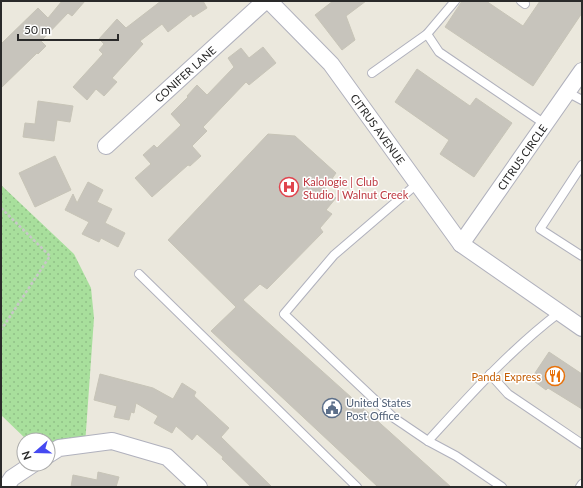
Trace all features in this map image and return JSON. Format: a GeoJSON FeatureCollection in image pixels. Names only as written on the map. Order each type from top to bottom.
{"type":"FeatureCollection","features":[{"type":"Feature","properties":{"kind":"street","name":"CONIFER LANE"},"geometry":{"type":"LineString","coordinates":[[106,146],[265,1]]}},
{"type":"Feature","properties":{"kind":"street","name":"CITRUS AVENUE"},"geometry":{"type":"LineString","coordinates":[[269,1],[331,64],[461,244],[582,328]]}},
{"type":"Feature","properties":{"kind":"street","name":"CITRUS CIRCLE"},"geometry":{"type":"LineString","coordinates":[[461,244],[582,71]]}},
{"type":"Feature","properties":{"kind":"street"},"geometry":{"type":"LineString","coordinates":[[56,450],[59,448],[112,442],[167,457],[199,487]]}},
{"type":"Feature","properties":{"kind":"street"},"geometry":{"type":"LineString","coordinates":[[6,487],[12,478],[21,472]]}},
{"type":"Feature","properties":{"kind":"lane"},"geometry":{"type":"LineString","coordinates":[[372,73],[427,34],[455,1]]}},
{"type":"Feature","properties":{"kind":"lane"},"geometry":{"type":"LineString","coordinates":[[427,34],[439,52],[545,124]]}},
{"type":"Feature","properties":{"kind":"lane"},"geometry":{"type":"LineString","coordinates":[[568,92],[582,100]]}},
{"type":"Feature","properties":{"kind":"lane"},"geometry":{"type":"LineString","coordinates":[[582,165],[540,229],[582,256]]}},
{"type":"Feature","properties":{"kind":"lane"},"geometry":{"type":"LineString","coordinates":[[418,184],[334,255],[284,314],[394,418],[428,441],[456,456],[502,487]]}},
{"type":"Feature","properties":{"kind":"lane"},"geometry":{"type":"LineString","coordinates":[[139,274],[357,487]]}},
{"type":"Feature","properties":{"kind":"lane"},"geometry":{"type":"LineString","coordinates":[[428,441],[490,374],[534,331],[560,312]]}},
{"type":"Feature","properties":{"kind":"lane"},"geometry":{"type":"LineString","coordinates":[[490,374],[508,394],[582,444]]}},
{"type":"Feature","properties":{"kind":"path"},"geometry":{"type":"LineString","coordinates":[[1,208],[50,256],[1,330]]}},
{"type":"Feature","properties":{"kind":"green space"},"geometry":{"type":"Polygon","coordinates":[[[1,185],[74,254],[91,288],[94,318],[85,445],[56,453],[56,432],[19,432],[1,415],[1,185]]]}},
{"type":"Feature","properties":{"kind":"building"},"geometry":{"type":"Polygon","coordinates":[[[62,1],[85,1],[72,16],[68,13],[41,41],[46,46],[1,88],[1,44],[38,8],[48,18],[62,1]]]}},
{"type":"Feature","properties":{"kind":"building"},"geometry":{"type":"Polygon","coordinates":[[[161,1],[203,1],[207,8],[193,17],[191,14],[168,32],[162,24],[140,41],[143,44],[112,78],[117,82],[104,96],[96,89],[87,100],[73,87],[103,54],[99,50],[104,44],[99,39],[117,19],[126,28],[161,1]]]}},
{"type":"Feature","properties":{"kind":"building"},"geometry":{"type":"Polygon","coordinates":[[[333,1],[366,1],[346,16],[355,40],[342,50],[315,15],[333,1]]]}},
{"type":"Feature","properties":{"kind":"building"},"geometry":{"type":"Polygon","coordinates":[[[462,1],[486,1],[523,26],[540,1],[582,1],[582,13],[533,86],[445,27],[462,1]]]}},
{"type":"Feature","properties":{"kind":"building"},"geometry":{"type":"Polygon","coordinates":[[[263,47],[276,63],[249,85],[246,82],[203,127],[207,131],[192,146],[201,156],[190,166],[188,165],[152,197],[135,178],[151,164],[143,155],[154,145],[157,148],[181,125],[171,114],[188,97],[187,96],[197,85],[207,95],[234,67],[228,58],[241,48],[249,58],[263,47]]]}},
{"type":"Feature","properties":{"kind":"building"},"geometry":{"type":"Polygon","coordinates":[[[417,69],[470,106],[476,98],[512,123],[474,177],[440,154],[449,140],[395,102],[417,69]]]}},
{"type":"Feature","properties":{"kind":"building"},"geometry":{"type":"Polygon","coordinates":[[[38,101],[73,106],[70,122],[57,120],[54,141],[23,137],[25,123],[35,124],[38,101]]]}},
{"type":"Feature","properties":{"kind":"building"},"geometry":{"type":"Polygon","coordinates":[[[268,134],[295,136],[336,173],[324,190],[336,198],[326,210],[332,214],[320,228],[323,232],[267,289],[260,284],[243,300],[451,487],[378,487],[211,331],[236,307],[168,240],[268,134]]]}},
{"type":"Feature","properties":{"kind":"building"},"geometry":{"type":"Polygon","coordinates":[[[55,156],[71,190],[35,207],[19,173],[55,156]]]}},
{"type":"Feature","properties":{"kind":"building"},"geometry":{"type":"Polygon","coordinates":[[[88,182],[103,190],[97,202],[112,209],[105,223],[125,233],[118,247],[101,238],[99,242],[82,234],[89,222],[65,210],[73,194],[77,203],[88,182]]]}},
{"type":"Feature","properties":{"kind":"building"},"geometry":{"type":"Polygon","coordinates":[[[549,352],[582,374],[582,409],[548,388],[546,390],[531,379],[549,352]]]}},
{"type":"Feature","properties":{"kind":"building"},"geometry":{"type":"Polygon","coordinates":[[[100,374],[153,388],[173,399],[182,383],[196,392],[194,396],[229,428],[221,437],[272,487],[251,487],[222,459],[223,457],[197,434],[192,440],[176,426],[172,433],[154,423],[158,416],[136,403],[134,413],[131,412],[129,420],[114,417],[117,406],[94,400],[100,374]]]}},
{"type":"Feature","properties":{"kind":"building"},"geometry":{"type":"Polygon","coordinates":[[[98,472],[119,477],[116,487],[71,487],[73,475],[97,480],[98,472]]]}},
{"type":"Feature","properties":{"kind":"place","name":"Kalologie | Club Studio | Walnut Creek"},"geometry":{"type":"Point","coordinates":[289,187]}},
{"type":"Feature","properties":{"kind":"place","name":"Panda Express"},"geometry":{"type":"Point","coordinates":[555,376]}},
{"type":"Feature","properties":{"kind":"place","name":"United States Post Office"},"geometry":{"type":"Point","coordinates":[332,408]}}]}
